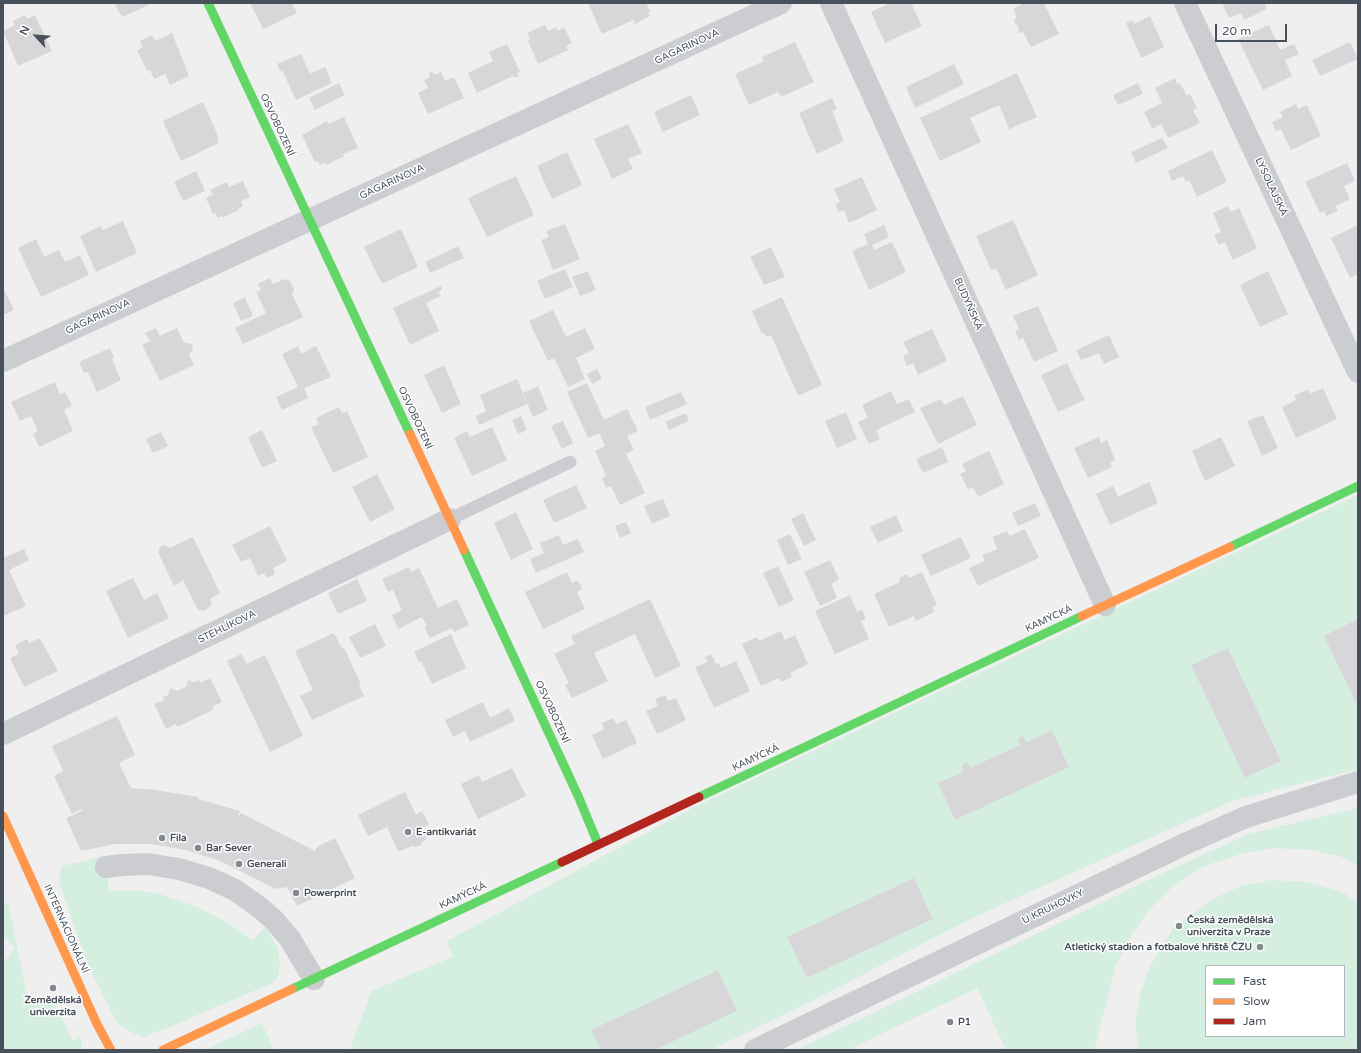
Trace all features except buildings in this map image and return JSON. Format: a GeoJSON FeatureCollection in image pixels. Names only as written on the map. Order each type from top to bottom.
{"type":"FeatureCollection","features":[{"type":"Feature","properties":{"kind":"main road","name":"OSVOBOZENÍ"},"geometry":{"type":"LineString","coordinates":[[208,3],[450,519],[579,798],[598,844]]}},
{"type":"Feature","properties":{"kind":"main road","name":"KAMÝCKÁ"},"geometry":{"type":"LineString","coordinates":[[163,1050],[1358,486]]}},
{"type":"Feature","properties":{"kind":"main road","name":"INTERNACIONÁLNÍ"},"geometry":{"type":"LineString","coordinates":[[3,816],[96,1022],[111,1050]]}},
{"type":"Feature","properties":{"kind":"street","name":"GAGARINOVA"},"geometry":{"type":"LineString","coordinates":[[3,360],[781,3]]}},
{"type":"Feature","properties":{"kind":"street","name":"BUDYŇSKÁ"},"geometry":{"type":"LineString","coordinates":[[831,3],[1106,605]]}},
{"type":"Feature","properties":{"kind":"street","name":"LYSOLAJSKÁ"},"geometry":{"type":"LineString","coordinates":[[1184,3],[1358,372]]}},
{"type":"Feature","properties":{"kind":"street","name":"STEHLÍKOVA"},"geometry":{"type":"LineString","coordinates":[[3,734],[450,519]]}},
{"type":"Feature","properties":{"kind":"street","name":"U KRUHOVKY"},"geometry":{"type":"LineString","coordinates":[[755,1050],[1187,843],[1246,817],[1358,782]]}},
{"type":"Feature","properties":{"kind":"street"},"geometry":{"type":"LineString","coordinates":[[106,867],[148,864],[179,869],[209,878],[235,890],[274,920],[290,939],[314,979]]}},
{"type":"Feature","properties":{"kind":"lane"},"geometry":{"type":"LineString","coordinates":[[450,519],[570,462]]}},
{"type":"Feature","properties":{"kind":"green space"},"geometry":{"type":"Polygon","coordinates":[[[1358,495],[1358,619],[1324,636],[1358,707],[1358,769],[1232,801],[968,920],[820,997],[711,1050],[655,1050],[737,1011],[718,970],[592,1030],[601,1050],[350,1050],[371,991],[453,957],[447,941],[694,807],[1358,495]],[[1228,648],[1191,665],[1245,778],[1281,761],[1228,648]],[[1051,730],[1026,742],[1023,736],[1017,739],[1020,745],[970,768],[967,763],[961,766],[964,771],[938,783],[955,820],[1069,766],[1051,730]],[[914,878],[788,937],[807,978],[933,919],[914,878]]]}},
{"type":"Feature","properties":{"kind":"green space"},"geometry":{"type":"Polygon","coordinates":[[[1358,808],[1358,865],[1342,857],[1311,850],[1274,848],[1243,853],[1202,867],[1172,887],[1149,910],[1132,934],[1116,965],[1094,1050],[1006,1050],[977,988],[848,1050],[796,1050],[1144,882],[1248,834],[1358,808]]]}},
{"type":"Feature","properties":{"kind":"green space"},"geometry":{"type":"Polygon","coordinates":[[[104,856],[109,891],[131,890],[160,894],[195,906],[225,921],[252,940],[266,927],[278,949],[280,965],[278,977],[271,984],[143,1037],[128,1031],[116,1021],[88,965],[59,882],[62,866],[104,856]]]}},
{"type":"Feature","properties":{"kind":"green space","name":"Atletický stadion a fotbalové hřiště ČZU"},"geometry":{"type":"Polygon","coordinates":[[[1271,880],[1308,882],[1342,892],[1358,903],[1358,1050],[1139,1050],[1135,1024],[1140,995],[1149,968],[1173,928],[1213,899],[1241,886],[1271,880]]]}},
{"type":"Feature","properties":{"kind":"green space"},"geometry":{"type":"Polygon","coordinates":[[[8,902],[28,1000],[51,996],[73,1041],[80,1035],[82,1044],[81,1050],[3,1050],[3,963],[15,948],[3,934],[3,906],[8,902]]]}},
{"type":"Feature","properties":{"kind":"green space"},"geometry":{"type":"Polygon","coordinates":[[[262,1023],[274,1050],[208,1050],[208,1048],[262,1023]]]}},
{"type":"Feature","properties":{"kind":"traffic: fast"},"geometry":{"type":"LineString","coordinates":[[208,3],[410,434]]}},
{"type":"Feature","properties":{"kind":"traffic: fast"},"geometry":{"type":"LineString","coordinates":[[1230,547],[1358,486]]}},
{"type":"Feature","properties":{"kind":"traffic: fast"},"geometry":{"type":"LineString","coordinates":[[464,550],[579,798],[598,844]]}},
{"type":"Feature","properties":{"kind":"traffic: fast"},"geometry":{"type":"LineString","coordinates":[[699,797],[1082,616]]}},
{"type":"Feature","properties":{"kind":"traffic: fast"},"geometry":{"type":"LineString","coordinates":[[292,989],[562,862]]}},
{"type":"Feature","properties":{"kind":"traffic: slow"},"geometry":{"type":"LineString","coordinates":[[410,434],[464,550]]}},
{"type":"Feature","properties":{"kind":"traffic: slow"},"geometry":{"type":"LineString","coordinates":[[1082,616],[1230,547]]}},
{"type":"Feature","properties":{"kind":"traffic: slow"},"geometry":{"type":"LineString","coordinates":[[3,816],[96,1022],[111,1050]]}},
{"type":"Feature","properties":{"kind":"traffic: slow"},"geometry":{"type":"LineString","coordinates":[[163,1050],[292,989]]}},
{"type":"Feature","properties":{"kind":"traffic: jam"},"geometry":{"type":"LineString","coordinates":[[562,862],[699,797]]}},
{"type":"Feature","properties":{"kind":"place","name":"E-antikvariát"},"geometry":{"type":"Point","coordinates":[408,832]}},
{"type":"Feature","properties":{"kind":"place","name":"Fila"},"geometry":{"type":"Point","coordinates":[162,838]}},
{"type":"Feature","properties":{"kind":"place","name":"Bar Sever"},"geometry":{"type":"Point","coordinates":[198,848]}},
{"type":"Feature","properties":{"kind":"place","name":"Generali"},"geometry":{"type":"Point","coordinates":[239,864]}},
{"type":"Feature","properties":{"kind":"place","name":"Powerprint"},"geometry":{"type":"Point","coordinates":[296,893]}},
{"type":"Feature","properties":{"kind":"place","name":"Česká zemědělská univerzita v Praze"},"geometry":{"type":"Point","coordinates":[1179,926]}},
{"type":"Feature","properties":{"kind":"place","name":"Atletický stadion a fotbalové hřiště ČZU"},"geometry":{"type":"Point","coordinates":[1260,947]}},
{"type":"Feature","properties":{"kind":"place","name":"Zemědělská univerzita"},"geometry":{"type":"Point","coordinates":[53,988]}},
{"type":"Feature","properties":{"kind":"place","name":"P1"},"geometry":{"type":"Point","coordinates":[950,1022]}}]}
